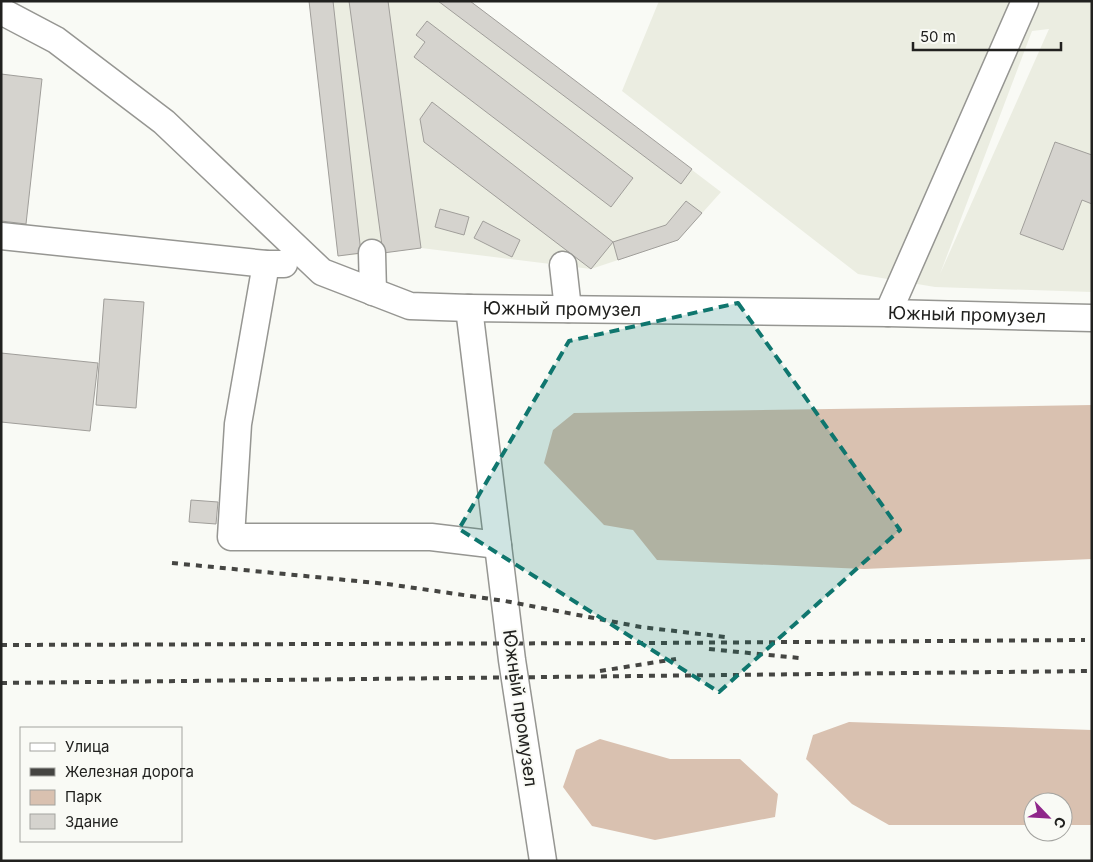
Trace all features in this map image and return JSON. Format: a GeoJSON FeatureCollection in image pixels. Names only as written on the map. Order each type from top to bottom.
{"type":"FeatureCollection","features":[{"type":"Feature","properties":{"kind":"street"},"geometry":{"type":"LineString","coordinates":[[888,313],[1025,1]]}},
{"type":"Feature","properties":{"kind":"street"},"geometry":{"type":"LineString","coordinates":[[1,11],[56,40],[164,122],[322,272],[410,306],[469,308]]}},
{"type":"Feature","properties":{"kind":"street"},"geometry":{"type":"LineString","coordinates":[[1,236],[266,264],[291,264],[303,254]]}},
{"type":"Feature","properties":{"kind":"street"},"geometry":{"type":"LineString","coordinates":[[372,253],[374,292]]}},
{"type":"Feature","properties":{"kind":"street"},"geometry":{"type":"LineString","coordinates":[[266,264],[238,424],[232,537],[431,536],[498,545]]}},
{"type":"Feature","properties":{"kind":"street"},"geometry":{"type":"LineString","coordinates":[[562,266],[568,309]]}},
{"type":"Feature","properties":{"kind":"street","name":"Южный промузел"},"geometry":{"type":"LineString","coordinates":[[543,861],[512,660],[469,308],[888,313],[1092,318]]}},
{"type":"Feature","properties":{"kind":"highlighted area"},"geometry":{"type":"Polygon","coordinates":[[[738,303],[900,530],[719,692],[459,529],[569,341],[738,303]]]}},
{"type":"Feature","properties":{"kind":"shaded area"},"geometry":{"type":"Polygon","coordinates":[[[309,1],[470,1],[721,192],[678,240],[591,269],[421,248],[338,256],[309,1]]]}},
{"type":"Feature","properties":{"kind":"shaded area"},"geometry":{"type":"Polygon","coordinates":[[[659,1],[1092,1],[1092,292],[935,287],[858,274],[622,91],[659,1]],[[1049,29],[1032,31],[940,274],[1049,29]]]}},
{"type":"Feature","properties":{"kind":"green space"},"geometry":{"type":"Polygon","coordinates":[[[1092,405],[1092,559],[864,569],[657,560],[633,530],[604,525],[544,463],[553,430],[574,413],[1092,405]]]}},
{"type":"Feature","properties":{"kind":"green space"},"geometry":{"type":"Polygon","coordinates":[[[849,722],[1092,730],[1092,825],[1073,825],[1073,792],[1023,792],[1023,825],[889,825],[852,804],[806,759],[813,735],[849,722]]]}},
{"type":"Feature","properties":{"kind":"green space"},"geometry":{"type":"Polygon","coordinates":[[[600,739],[670,759],[740,759],[778,794],[775,817],[655,840],[592,826],[563,787],[576,750],[600,739]]]}},
{"type":"Feature","properties":{"kind":"building"},"geometry":{"type":"Polygon","coordinates":[[[309,1],[333,1],[361,253],[338,256],[309,1]]]}},
{"type":"Feature","properties":{"kind":"building"},"geometry":{"type":"Polygon","coordinates":[[[349,1],[388,1],[421,248],[383,253],[349,1]]]}},
{"type":"Feature","properties":{"kind":"building"},"geometry":{"type":"Polygon","coordinates":[[[438,1],[470,1],[692,169],[681,184],[438,1]]]}},
{"type":"Feature","properties":{"kind":"building"},"geometry":{"type":"Polygon","coordinates":[[[427,21],[633,178],[611,207],[414,57],[425,42],[416,35],[427,21]]]}},
{"type":"Feature","properties":{"kind":"building"},"geometry":{"type":"Polygon","coordinates":[[[1,74],[42,79],[26,224],[1,221],[1,74]]]}},
{"type":"Feature","properties":{"kind":"building"},"geometry":{"type":"Polygon","coordinates":[[[432,102],[613,242],[591,269],[424,142],[420,119],[432,102]]]}},
{"type":"Feature","properties":{"kind":"building"},"geometry":{"type":"Polygon","coordinates":[[[1055,142],[1092,155],[1092,204],[1082,200],[1063,250],[1020,234],[1055,142]]]}},
{"type":"Feature","properties":{"kind":"building"},"geometry":{"type":"Polygon","coordinates":[[[686,201],[702,213],[678,240],[618,260],[613,242],[666,225],[686,201]]]}},
{"type":"Feature","properties":{"kind":"building"},"geometry":{"type":"Polygon","coordinates":[[[440,209],[469,217],[464,235],[435,227],[440,209]]]}},
{"type":"Feature","properties":{"kind":"building"},"geometry":{"type":"Polygon","coordinates":[[[483,221],[520,240],[512,257],[474,238],[483,221]]]}},
{"type":"Feature","properties":{"kind":"building"},"geometry":{"type":"Polygon","coordinates":[[[104,299],[144,302],[136,408],[96,405],[104,299]]]}},
{"type":"Feature","properties":{"kind":"building"},"geometry":{"type":"Polygon","coordinates":[[[1,353],[98,363],[90,431],[1,422],[1,353]]]}},
{"type":"Feature","properties":{"kind":"building"},"geometry":{"type":"Polygon","coordinates":[[[191,500],[218,502],[216,524],[189,522],[191,500]]]}},
{"type":"Feature","properties":{"kind":"railway"},"geometry":{"type":"LineString","coordinates":[[172,563],[387,584],[505,601],[641,627],[725,637]]}},
{"type":"Feature","properties":{"kind":"railway"},"geometry":{"type":"LineString","coordinates":[[1,645],[1085,640]]}},
{"type":"Feature","properties":{"kind":"railway"},"geometry":{"type":"LineString","coordinates":[[709,649],[799,658]]}},
{"type":"Feature","properties":{"kind":"railway"},"geometry":{"type":"LineString","coordinates":[[600,671],[676,659]]}},
{"type":"Feature","properties":{"kind":"railway"},"geometry":{"type":"LineString","coordinates":[[1,683],[1092,671]]}}]}
